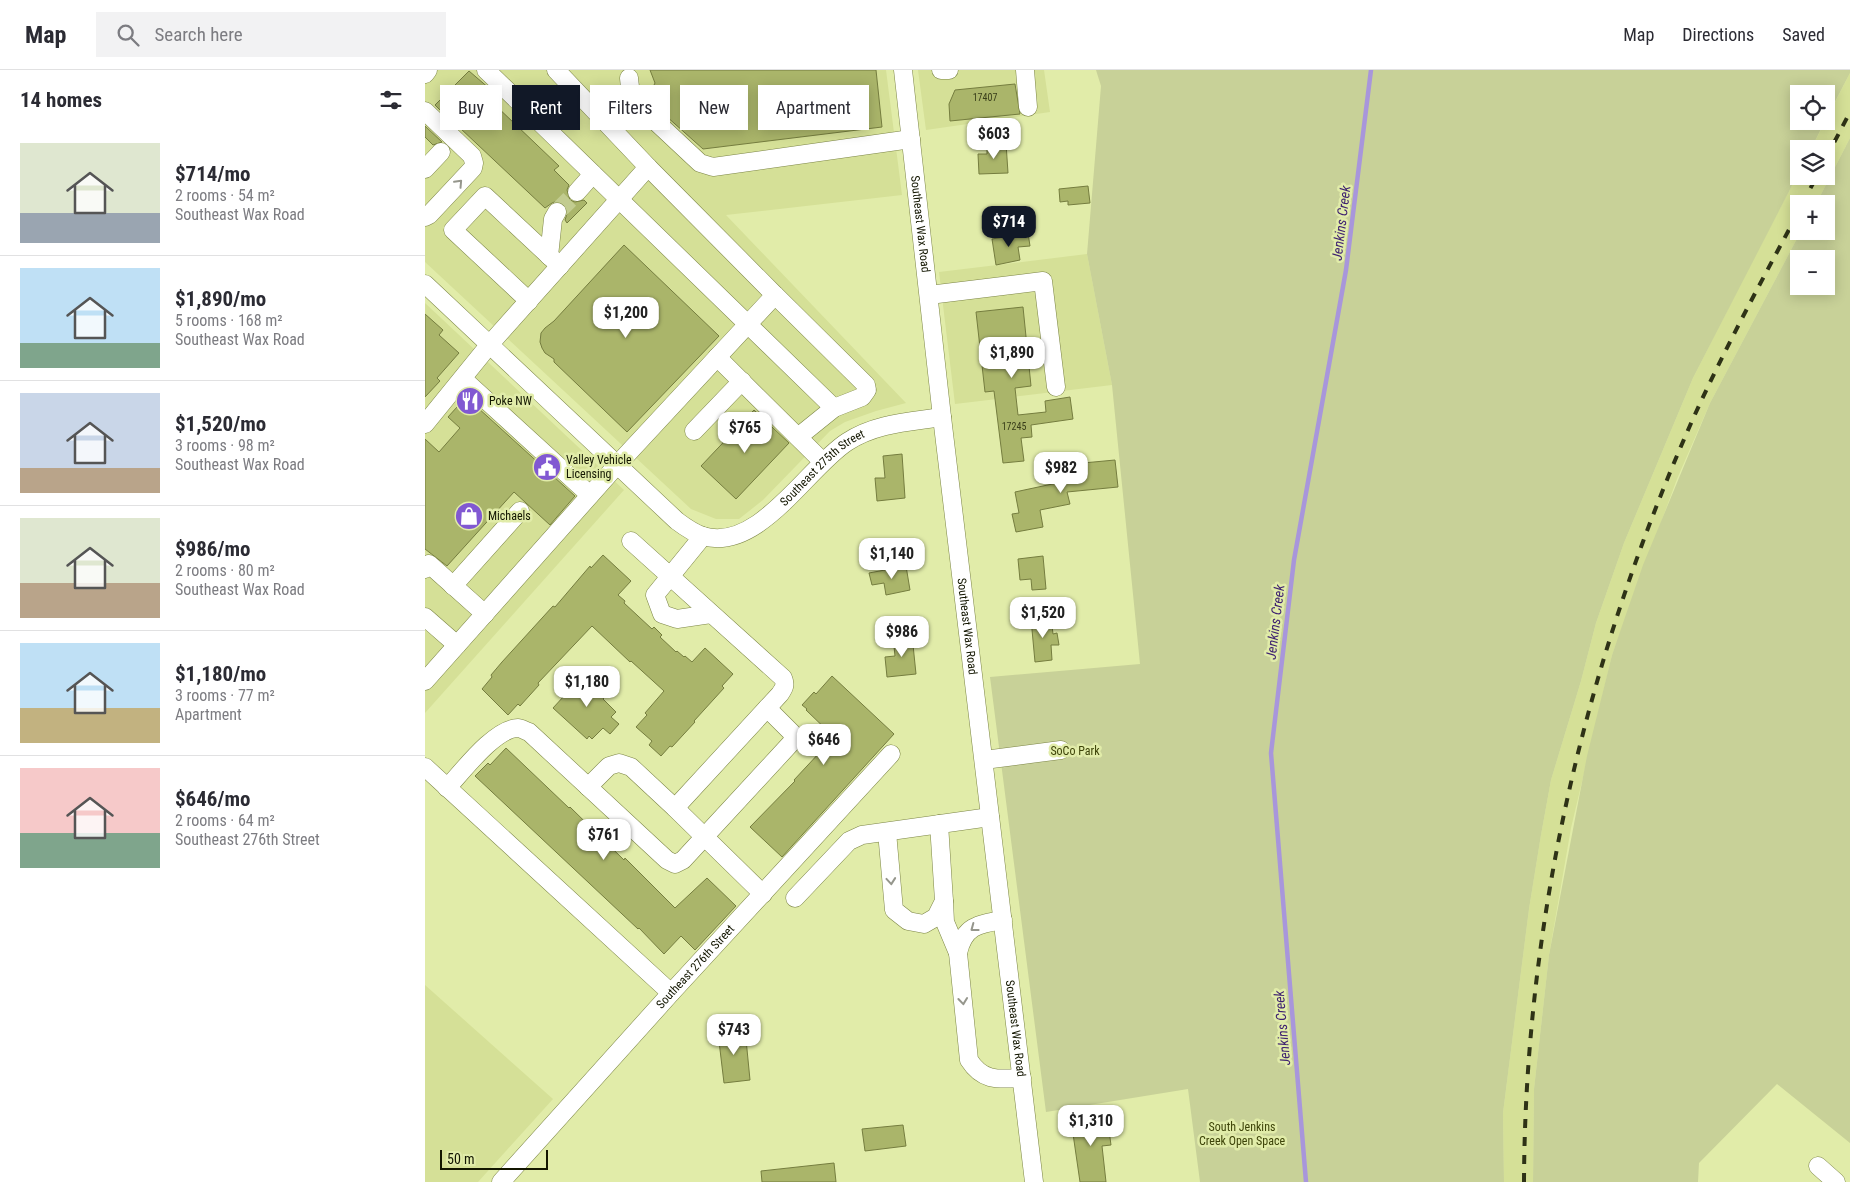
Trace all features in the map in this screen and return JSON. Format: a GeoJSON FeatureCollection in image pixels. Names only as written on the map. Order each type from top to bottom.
{"type":"FeatureCollection","features":[{"type":"Feature","properties":{"kind":"street"},"geometry":{"type":"LineString","coordinates":[[425,74],[428,70]]}},
{"type":"Feature","properties":{"kind":"street"},"geometry":{"type":"LineString","coordinates":[[486,70],[834,408]]}},
{"type":"Feature","properties":{"kind":"street"},"geometry":{"type":"LineString","coordinates":[[556,70],[648,167],[866,385],[867,390],[862,397],[834,408],[798,437]]}},
{"type":"Feature","properties":{"kind":"street","name":"Southeast Wax Road"},"geometry":{"type":"LineString","coordinates":[[903,70],[1034,1182]]}},
{"type":"Feature","properties":{"kind":"street"},"geometry":{"type":"LineString","coordinates":[[941,70],[949,70]]}},
{"type":"Feature","properties":{"kind":"street"},"geometry":{"type":"LineString","coordinates":[[1025,70],[1028,107]]}},
{"type":"Feature","properties":{"kind":"street"},"geometry":{"type":"LineString","coordinates":[[629,78],[633,100],[700,163],[707,166],[713,167],[911,139]]}},
{"type":"Feature","properties":{"kind":"street"},"geometry":{"type":"LineString","coordinates":[[425,111],[472,156],[474,163],[473,168],[425,217]]}},
{"type":"Feature","properties":{"kind":"street"},"geometry":{"type":"LineString","coordinates":[[425,169],[441,152]]}},
{"type":"Feature","properties":{"kind":"street"},"geometry":{"type":"LineString","coordinates":[[425,423],[490,344],[529,301],[554,261],[621,200],[648,167]]}},
{"type":"Feature","properties":{"kind":"street"},"geometry":{"type":"LineString","coordinates":[[577,192],[593,174]]}},
{"type":"Feature","properties":{"kind":"street"},"geometry":{"type":"LineString","coordinates":[[529,301],[453,230],[485,196],[554,261]]}},
{"type":"Feature","properties":{"kind":"street"},"geometry":{"type":"LineString","coordinates":[[554,261],[553,219],[557,212]]}},
{"type":"Feature","properties":{"kind":"street"},"geometry":{"type":"LineString","coordinates":[[929,295],[1043,282],[1056,387]]}},
{"type":"Feature","properties":{"kind":"street"},"geometry":{"type":"LineString","coordinates":[[425,284],[677,521],[689,530],[708,537],[669,576],[655,595],[662,614],[677,619],[711,614]]}},
{"type":"Feature","properties":{"kind":"street"},"geometry":{"type":"LineString","coordinates":[[427,676],[457,646],[617,465],[775,295]]}},
{"type":"Feature","properties":{"kind":"street"},"geometry":{"type":"LineString","coordinates":[[717,357],[822,461]]}},
{"type":"Feature","properties":{"kind":"street"},"geometry":{"type":"LineString","coordinates":[[463,379],[590,495]]}},
{"type":"Feature","properties":{"kind":"street"},"geometry":{"type":"LineString","coordinates":[[694,431],[742,382]]}},
{"type":"Feature","properties":{"kind":"street","name":"Southeast 275th Street"},"geometry":{"type":"LineString","coordinates":[[708,537],[745,532],[760,523],[822,461],[867,430],[943,417]]}},
{"type":"Feature","properties":{"kind":"street"},"geometry":{"type":"LineString","coordinates":[[453,586],[520,511]]}},
{"type":"Feature","properties":{"kind":"street"},"geometry":{"type":"LineString","coordinates":[[631,541],[783,678],[785,684],[784,688],[767,708],[675,808]]}},
{"type":"Feature","properties":{"kind":"street"},"geometry":{"type":"LineString","coordinates":[[425,569],[429,564],[485,614]]}},
{"type":"Feature","properties":{"kind":"street"},"geometry":{"type":"LineString","coordinates":[[425,617],[457,646]]}},
{"type":"Feature","properties":{"kind":"street"},"geometry":{"type":"LineString","coordinates":[[447,788],[497,736],[508,730],[519,728],[529,732],[667,860],[675,864],[683,860],[705,838],[791,744],[794,738],[792,732],[767,708]]}},
{"type":"Feature","properties":{"kind":"street"},"geometry":{"type":"LineString","coordinates":[[984,760],[1061,750]]}},
{"type":"Feature","properties":{"kind":"street","name":"Southeast 276th Street"},"geometry":{"type":"LineString","coordinates":[[501,1182],[671,993],[891,754]]}},
{"type":"Feature","properties":{"kind":"street"},"geometry":{"type":"LineString","coordinates":[[589,787],[609,766],[619,763],[631,767],[763,894]]}},
{"type":"Feature","properties":{"kind":"street"},"geometry":{"type":"LineString","coordinates":[[425,767],[671,993]]}},
{"type":"Feature","properties":{"kind":"street"},"geometry":{"type":"LineString","coordinates":[[795,898],[849,841],[862,835],[990,817]]}},
{"type":"Feature","properties":{"kind":"street"},"geometry":{"type":"LineString","coordinates":[[939,824],[945,922],[958,953],[969,1060],[974,1068],[994,1080],[1021,1078]]}},
{"type":"Feature","properties":{"kind":"street"},"geometry":{"type":"LineString","coordinates":[[887,832],[894,910],[908,921],[924,924],[935,917],[944,900]]}},
{"type":"Feature","properties":{"kind":"street"},"geometry":{"type":"LineString","coordinates":[[958,953],[961,940],[970,931],[980,924],[1003,920]]}},
{"type":"Feature","properties":{"kind":"street"},"geometry":{"type":"LineString","coordinates":[[1818,1166],[1836,1182]]}},
{"type":"Feature","properties":{"kind":"shaded area"},"geometry":{"type":"Polygon","coordinates":[[[425,70],[886,70],[902,195],[726,215],[906,403],[845,422],[830,431],[763,500],[739,519],[716,519],[691,509],[425,262],[425,70]]]}},
{"type":"Feature","properties":{"kind":"shaded area"},"geometry":{"type":"Polygon","coordinates":[[[918,70],[1044,70],[1050,112],[926,130],[918,70]]]}},
{"type":"Feature","properties":{"kind":"shaded area"},"geometry":{"type":"Polygon","coordinates":[[[1850,73],[1850,138],[1835,167],[1835,140],[1816,140],[1821,130],[1835,130],[1835,102],[1850,73]]]}},
{"type":"Feature","properties":{"kind":"shaded area"},"geometry":{"type":"Polygon","coordinates":[[[1792,185],[1826,185],[1821,195],[1790,195],[1790,240],[1796,240],[1710,403],[1677,479],[1612,655],[1571,828],[1549,955],[1534,1089],[1533,1182],[1504,1182],[1503,1113],[1529,909],[1551,780],[1581,681],[1596,623],[1624,543],[1693,378],[1792,185]]]}},
{"type":"Feature","properties":{"kind":"shaded area"},"geometry":{"type":"Polygon","coordinates":[[[1087,254],[1112,385],[955,404],[939,272],[1087,254]]]}},
{"type":"Feature","properties":{"kind":"shaded area"},"geometry":{"type":"Polygon","coordinates":[[[425,303],[624,490],[425,713],[425,303]]]}},
{"type":"Feature","properties":{"kind":"shaded area"},"geometry":{"type":"Polygon","coordinates":[[[425,985],[553,1099],[478,1182],[425,1182],[425,985]]]}},
{"type":"Feature","properties":{"kind":"green space"},"geometry":{"type":"Polygon","coordinates":[[[1096,70],[1850,70],[1835,102],[1835,85],[1790,85],[1790,130],[1820,130],[1816,140],[1790,140],[1790,185],[1792,185],[1693,378],[1624,543],[1596,623],[1581,681],[1551,780],[1541,835],[1529,909],[1503,1113],[1504,1182],[1200,1182],[1188,1089],[1046,1112],[990,677],[1140,664],[1112,385],[1087,254],[1101,86],[1096,70]]]}},
{"type":"Feature","properties":{"kind":"green space"},"geometry":{"type":"Polygon","coordinates":[[[1850,138],[1850,1143],[1777,1084],[1699,1163],[1698,1182],[1533,1182],[1534,1089],[1549,955],[1587,756],[1612,655],[1643,565],[1710,403],[1790,252],[1790,295],[1835,295],[1835,250],[1791,250],[1796,240],[1835,240],[1835,195],[1821,195],[1826,185],[1835,185],[1835,167],[1850,138]]]}},
{"type":"Feature","properties":{"kind":"building"},"geometry":{"type":"Polygon","coordinates":[[[650,70],[876,70],[882,127],[869,129],[869,85],[758,85],[758,130],[858,130],[703,149],[682,130],[748,130],[748,85],[680,85],[680,128],[670,120],[670,85],[654,85],[650,70]]]}},
{"type":"Feature","properties":{"kind":"building"},"geometry":{"type":"Polygon","coordinates":[[[469,71],[485,85],[455,85],[469,71]]]}},
{"type":"Feature","properties":{"kind":"building"},"geometry":{"type":"Polygon","coordinates":[[[1015,84],[1020,114],[950,121],[949,104],[955,90],[1015,84]]]}},
{"type":"Feature","properties":{"kind":"building"},"geometry":{"type":"Polygon","coordinates":[[[440,100],[440,110],[435,105],[440,100]]]}},
{"type":"Feature","properties":{"kind":"building"},"geometry":{"type":"Polygon","coordinates":[[[502,112],[512,121],[512,130],[521,130],[559,166],[554,170],[569,185],[567,190],[570,200],[575,202],[584,200],[587,203],[567,223],[565,220],[568,211],[563,203],[557,201],[545,208],[462,130],[502,130],[502,112]]]}},
{"type":"Feature","properties":{"kind":"building"},"geometry":{"type":"Polygon","coordinates":[[[425,126],[442,142],[433,145],[425,137],[425,126]]]}},
{"type":"Feature","properties":{"kind":"building"},"geometry":{"type":"Polygon","coordinates":[[[1006,143],[1008,173],[979,174],[978,154],[987,154],[987,144],[1006,143]]]}},
{"type":"Feature","properties":{"kind":"building"},"geometry":{"type":"Polygon","coordinates":[[[1088,186],[1090,203],[1068,205],[1068,201],[1060,202],[1059,189],[1088,186]]]}},
{"type":"Feature","properties":{"kind":"building"},"geometry":{"type":"Polygon","coordinates":[[[1028,233],[1030,246],[1018,247],[1020,260],[996,265],[992,239],[1028,233]]]}},
{"type":"Feature","properties":{"kind":"building"},"geometry":{"type":"Polygon","coordinates":[[[624,245],[719,336],[627,432],[554,362],[554,359],[545,353],[540,342],[541,333],[545,328],[554,321],[624,245]]]}},
{"type":"Feature","properties":{"kind":"building"},"geometry":{"type":"Polygon","coordinates":[[[1023,307],[1031,386],[1015,388],[1018,415],[1046,412],[1045,401],[1070,397],[1073,419],[1031,425],[1032,437],[1021,438],[1024,461],[1003,463],[994,391],[985,392],[976,312],[1023,307]]]}},
{"type":"Feature","properties":{"kind":"building"},"geometry":{"type":"Polygon","coordinates":[[[425,314],[443,330],[439,335],[459,353],[437,378],[440,381],[425,397],[425,314]]]}},
{"type":"Feature","properties":{"kind":"building"},"geometry":{"type":"Polygon","coordinates":[[[466,397],[575,496],[550,525],[514,492],[447,566],[425,549],[425,439],[439,452],[460,428],[448,417],[466,397]]]}},
{"type":"Feature","properties":{"kind":"building"},"geometry":{"type":"Polygon","coordinates":[[[754,410],[789,443],[736,499],[701,466],[754,410]]]}},
{"type":"Feature","properties":{"kind":"building"},"geometry":{"type":"Polygon","coordinates":[[[902,454],[905,498],[877,501],[875,478],[885,478],[883,456],[902,454]]]}},
{"type":"Feature","properties":{"kind":"building"},"geometry":{"type":"Polygon","coordinates":[[[1115,460],[1118,487],[1067,492],[1070,504],[1040,510],[1043,527],[1016,532],[1012,514],[1019,513],[1015,492],[1085,477],[1083,463],[1115,460]]]}},
{"type":"Feature","properties":{"kind":"building"},"geometry":{"type":"Polygon","coordinates":[[[603,555],[631,581],[618,595],[625,601],[624,603],[652,629],[654,627],[662,635],[660,637],[676,652],[692,662],[705,648],[733,674],[722,686],[724,688],[695,722],[661,756],[649,745],[652,741],[636,727],[664,691],[592,626],[538,683],[539,685],[520,706],[518,704],[508,715],[482,689],[502,662],[553,606],[555,607],[590,566],[591,568],[603,555]]]}},
{"type":"Feature","properties":{"kind":"building"},"geometry":{"type":"Polygon","coordinates":[[[1043,556],[1046,589],[1032,590],[1031,579],[1020,580],[1018,559],[1043,556]]]}},
{"type":"Feature","properties":{"kind":"building"},"geometry":{"type":"Polygon","coordinates":[[[906,566],[910,590],[886,595],[884,583],[872,585],[869,573],[906,566]]]}},
{"type":"Feature","properties":{"kind":"building"},"geometry":{"type":"Polygon","coordinates":[[[1051,617],[1053,634],[1057,633],[1059,645],[1051,645],[1052,660],[1035,662],[1031,619],[1051,617]]]}},
{"type":"Feature","properties":{"kind":"building"},"geometry":{"type":"Polygon","coordinates":[[[912,635],[916,674],[887,677],[885,657],[895,656],[893,637],[912,635]]]}},
{"type":"Feature","properties":{"kind":"building"},"geometry":{"type":"Polygon","coordinates":[[[587,671],[609,692],[603,699],[616,712],[611,717],[619,724],[610,734],[603,728],[592,739],[589,736],[587,739],[553,708],[587,671]]]}},
{"type":"Feature","properties":{"kind":"building"},"geometry":{"type":"Polygon","coordinates":[[[832,676],[894,734],[782,857],[750,827],[795,781],[834,737],[802,705],[814,692],[816,694],[832,676]]]}},
{"type":"Feature","properties":{"kind":"building"},"geometry":{"type":"Polygon","coordinates":[[[506,748],[624,860],[625,858],[675,908],[707,878],[736,906],[695,950],[681,936],[664,954],[639,928],[475,776],[488,763],[490,765],[506,748]]]}},
{"type":"Feature","properties":{"kind":"building"},"geometry":{"type":"Polygon","coordinates":[[[745,1029],[750,1080],[724,1083],[718,1033],[745,1029]]]}},
{"type":"Feature","properties":{"kind":"building"},"geometry":{"type":"Polygon","coordinates":[[[1107,1116],[1111,1145],[1102,1146],[1106,1182],[1080,1182],[1071,1120],[1107,1116]]]}},
{"type":"Feature","properties":{"kind":"building"},"geometry":{"type":"Polygon","coordinates":[[[903,1125],[906,1146],[865,1151],[862,1129],[903,1125]]]}},
{"type":"Feature","properties":{"kind":"building"},"geometry":{"type":"Polygon","coordinates":[[[834,1163],[836,1182],[762,1182],[761,1171],[834,1163]]]}},
{"type":"Feature","properties":{"kind":"waterway","name":"Jenkins Creek"},"geometry":{"type":"LineString","coordinates":[[1306,1182],[1271,753],[1294,560],[1346,270],[1371,70]]}},
{"type":"Feature","properties":{"kind":"tunnel"},"geometry":{"type":"LineString","coordinates":[[557,212],[577,192]]}},
{"type":"Feature","properties":{"kind":"railway"},"geometry":{"type":"LineString","coordinates":[[1835,141],[1850,112]]}},
{"type":"Feature","properties":{"kind":"railway"},"geometry":{"type":"LineString","coordinates":[[1807,195],[1812,185]]}},
{"type":"Feature","properties":{"kind":"railway"},"geometry":{"type":"LineString","coordinates":[[1524,1182],[1527,1084],[1536,986],[1550,889],[1569,793],[1593,698],[1621,604],[1654,512],[1692,421],[1730,342],[1790,228]]}},
{"type":"Feature","properties":{"kind":"place","name":"Poke NW"},"geometry":{"type":"Point","coordinates":[470,401]}},
{"type":"Feature","properties":{"kind":"place","name":"Valley Vehicle Licensing"},"geometry":{"type":"Point","coordinates":[547,467]}},
{"type":"Feature","properties":{"kind":"place","name":"Michaels"},"geometry":{"type":"Point","coordinates":[469,516]}},
{"type":"Feature","properties":{"kind":"park label","name":"SoCo Park"},"geometry":{"type":"Point","coordinates":[1075,751]}},
{"type":"Feature","properties":{"kind":"park label","name":"South Jenkins Creek Open Space"},"geometry":{"type":"Point","coordinates":[1242,1134]}}]}
